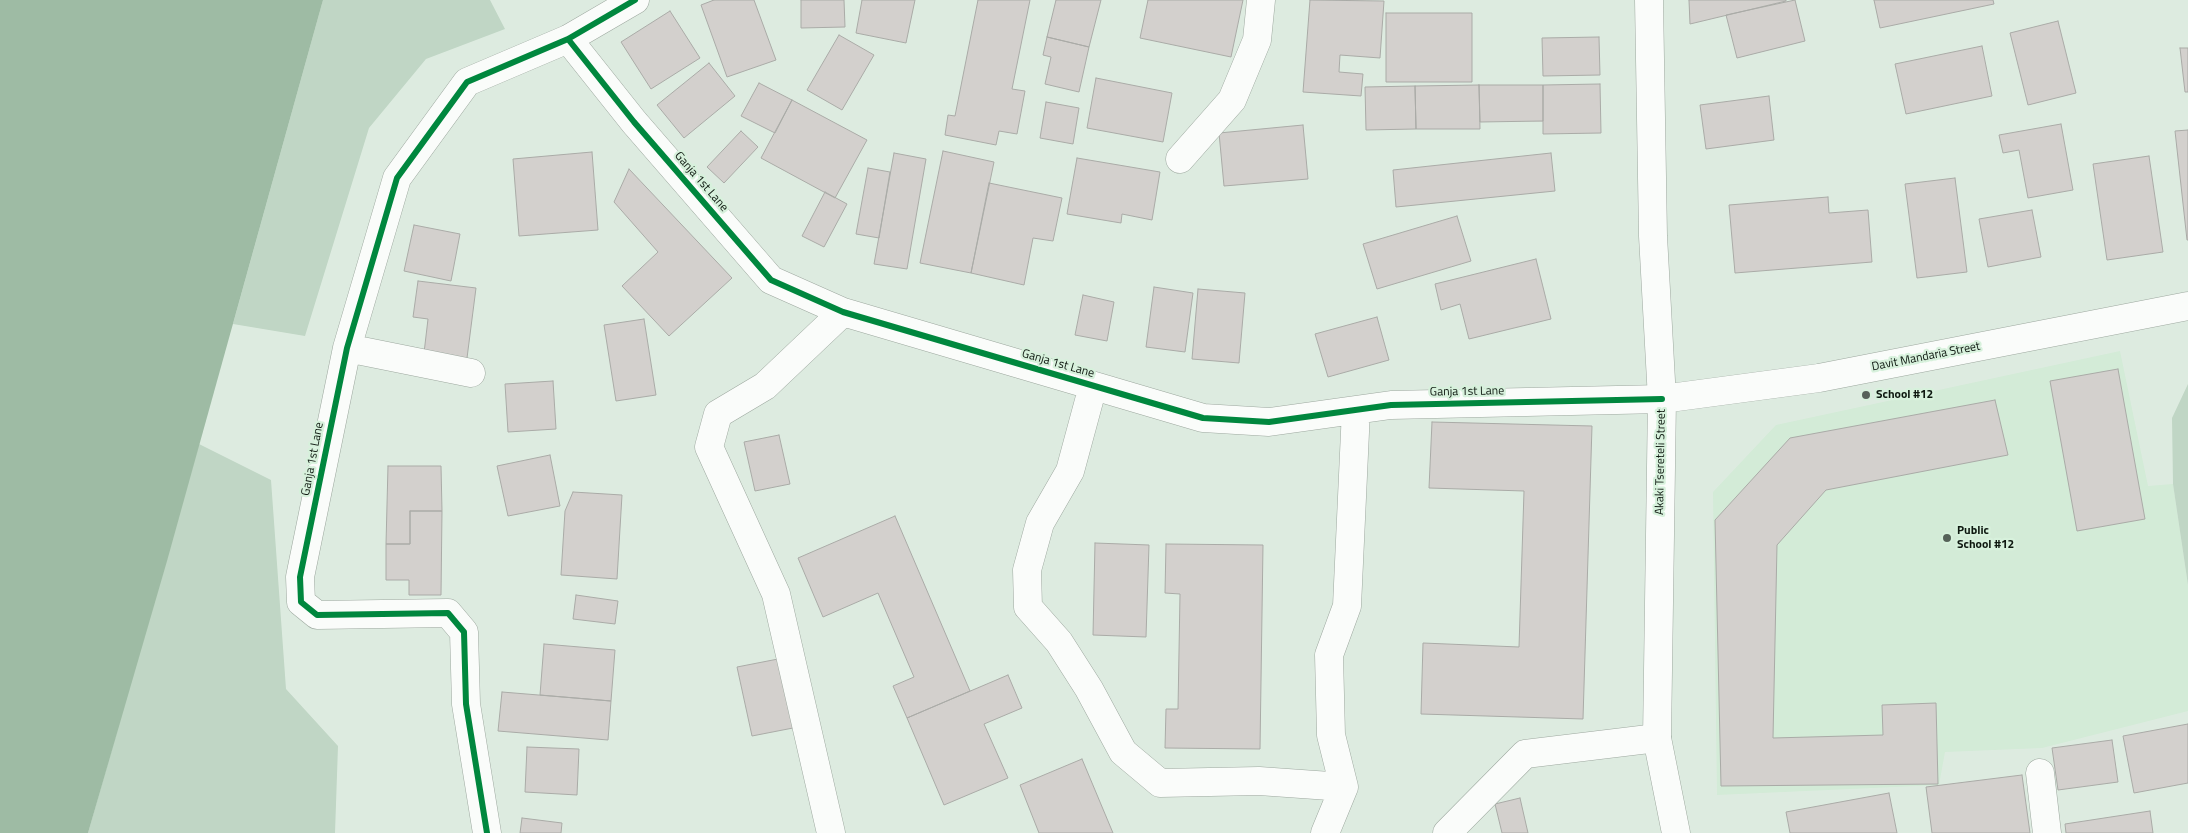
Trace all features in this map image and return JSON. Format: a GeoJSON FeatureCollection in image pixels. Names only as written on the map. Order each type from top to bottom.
{"type":"FeatureCollection","features":[{"type":"Feature","properties":{"kind":"street","name":"Ganja 1st Lane"},"geometry":{"type":"LineString","coordinates":[[487,833],[466,704],[464,632],[448,613],[317,616],[301,602],[300,577],[346,348],[397,178],[467,82],[568,39],[636,0]]}},
{"type":"Feature","properties":{"kind":"street"},"geometry":{"type":"LineString","coordinates":[[1180,159],[1232,100],[1257,40],[1261,0]]}},
{"type":"Feature","properties":{"kind":"street","name":"Akaki Tsereteli Street"},"geometry":{"type":"LineString","coordinates":[[1650,0],[1653,236],[1662,399],[1657,738],[1676,833]]}},
{"type":"Feature","properties":{"kind":"street","name":"Ganja 1st Lane"},"geometry":{"type":"LineString","coordinates":[[568,39],[634,122],[771,280],[843,312],[1203,418],[1269,422],[1391,405],[1662,399]]}},
{"type":"Feature","properties":{"kind":"street","name":"Davit Mandaria Street"},"geometry":{"type":"LineString","coordinates":[[1662,399],[1819,378],[2188,306]]}},
{"type":"Feature","properties":{"kind":"street"},"geometry":{"type":"LineString","coordinates":[[831,833],[776,594],[709,447],[718,414],[765,386],[843,312]]}},
{"type":"Feature","properties":{"kind":"street"},"geometry":{"type":"LineString","coordinates":[[346,348],[471,373]]}},
{"type":"Feature","properties":{"kind":"street"},"geometry":{"type":"LineString","coordinates":[[1093,386],[1070,472],[1040,523],[1027,570],[1028,607],[1059,642],[1089,689],[1124,752],[1160,783],[1259,781],[1344,787]]}},
{"type":"Feature","properties":{"kind":"street"},"geometry":{"type":"LineString","coordinates":[[1325,833],[1344,787],[1331,735],[1329,655],[1347,606],[1356,410]]}},
{"type":"Feature","properties":{"kind":"street"},"geometry":{"type":"LineString","coordinates":[[1447,833],[1525,754],[1657,738]]}},
{"type":"Feature","properties":{"kind":"street"},"geometry":{"type":"LineString","coordinates":[[2040,772],[2047,833]]}},
{"type":"Feature","properties":{"kind":"shaded area"},"geometry":{"type":"Polygon","coordinates":[[[0,0],[323,0],[167,561],[88,833],[0,833],[0,0]]]}},
{"type":"Feature","properties":{"kind":"shaded area"},"geometry":{"type":"Polygon","coordinates":[[[323,0],[490,0],[505,29],[426,59],[369,128],[305,336],[233,324],[323,0]]]}},
{"type":"Feature","properties":{"kind":"shaded area","name":"Public School #12"},"geometry":{"type":"Polygon","coordinates":[[[2120,351],[2148,486],[2173,484],[2188,585],[2188,711],[2042,748],[1945,752],[1939,785],[1717,795],[1713,492],[1776,425],[2120,351]]]}},
{"type":"Feature","properties":{"kind":"shaded area"},"geometry":{"type":"Polygon","coordinates":[[[2188,384],[2188,585],[2173,484],[2172,418],[2188,384]]]}},
{"type":"Feature","properties":{"kind":"shaded area"},"geometry":{"type":"Polygon","coordinates":[[[199,444],[271,480],[286,689],[338,746],[335,833],[88,833],[199,444]]]}},
{"type":"Feature","properties":{"kind":"building"},"geometry":{"type":"Polygon","coordinates":[[[714,0],[754,0],[776,60],[727,77],[701,5],[714,0]]]}},
{"type":"Feature","properties":{"kind":"building"},"geometry":{"type":"Polygon","coordinates":[[[801,0],[844,0],[845,27],[801,28],[801,0]]]}},
{"type":"Feature","properties":{"kind":"building"},"geometry":{"type":"Polygon","coordinates":[[[862,0],[915,0],[906,43],[856,33],[862,0]]]}},
{"type":"Feature","properties":{"kind":"building"},"geometry":{"type":"Polygon","coordinates":[[[978,0],[1030,0],[1012,89],[1025,91],[1017,134],[999,131],[996,145],[945,135],[948,115],[955,116],[978,0]]]}},
{"type":"Feature","properties":{"kind":"building"},"geometry":{"type":"Polygon","coordinates":[[[1056,0],[1101,0],[1089,47],[1047,37],[1056,0]]]}},
{"type":"Feature","properties":{"kind":"building"},"geometry":{"type":"Polygon","coordinates":[[[1148,0],[1243,0],[1231,57],[1140,38],[1148,0]]]}},
{"type":"Feature","properties":{"kind":"building"},"geometry":{"type":"Polygon","coordinates":[[[1310,0],[1384,1],[1380,58],[1340,55],[1339,72],[1363,74],[1361,96],[1303,92],[1310,0]]]}},
{"type":"Feature","properties":{"kind":"building"},"geometry":{"type":"Polygon","coordinates":[[[1689,0],[1786,0],[1786,1],[1690,24],[1689,0]]]}},
{"type":"Feature","properties":{"kind":"building"},"geometry":{"type":"Polygon","coordinates":[[[1795,0],[1805,41],[1737,58],[1726,15],[1795,0]]]}},
{"type":"Feature","properties":{"kind":"building"},"geometry":{"type":"Polygon","coordinates":[[[1874,0],[1993,0],[1994,4],[1880,28],[1874,0]]]}},
{"type":"Feature","properties":{"kind":"building"},"geometry":{"type":"Polygon","coordinates":[[[670,11],[700,58],[651,89],[621,42],[670,11]]]}},
{"type":"Feature","properties":{"kind":"building"},"geometry":{"type":"Polygon","coordinates":[[[1386,13],[1472,13],[1472,82],[1386,82],[1386,13]]]}},
{"type":"Feature","properties":{"kind":"building"},"geometry":{"type":"Polygon","coordinates":[[[2058,21],[2076,93],[2028,105],[2010,33],[2058,21]]]}},
{"type":"Feature","properties":{"kind":"building"},"geometry":{"type":"Polygon","coordinates":[[[839,35],[874,55],[842,110],[807,90],[839,35]]]}},
{"type":"Feature","properties":{"kind":"building"},"geometry":{"type":"Polygon","coordinates":[[[1047,37],[1089,47],[1079,92],[1045,84],[1051,57],[1043,55],[1047,37]]]}},
{"type":"Feature","properties":{"kind":"building"},"geometry":{"type":"Polygon","coordinates":[[[1599,37],[1600,75],[1543,76],[1542,38],[1599,37]]]}},
{"type":"Feature","properties":{"kind":"building"},"geometry":{"type":"Polygon","coordinates":[[[1982,46],[1992,96],[1906,114],[1895,64],[1982,46]]]}},
{"type":"Feature","properties":{"kind":"building"},"geometry":{"type":"Polygon","coordinates":[[[2180,48],[2188,48],[2188,92],[2185,92],[2180,48]]]}},
{"type":"Feature","properties":{"kind":"building"},"geometry":{"type":"Polygon","coordinates":[[[709,63],[735,96],[684,138],[657,105],[709,63]]]}},
{"type":"Feature","properties":{"kind":"building"},"geometry":{"type":"Polygon","coordinates":[[[1096,78],[1172,93],[1163,142],[1087,128],[1096,78]]]}},
{"type":"Feature","properties":{"kind":"building"},"geometry":{"type":"Polygon","coordinates":[[[759,83],[792,100],[775,133],[741,116],[759,83]]]}},
{"type":"Feature","properties":{"kind":"building"},"geometry":{"type":"Polygon","coordinates":[[[1600,84],[1601,133],[1543,134],[1543,85],[1600,84]]]}},
{"type":"Feature","properties":{"kind":"building"},"geometry":{"type":"Polygon","coordinates":[[[1479,85],[1543,85],[1543,121],[1480,122],[1479,85]]]}},
{"type":"Feature","properties":{"kind":"building"},"geometry":{"type":"Polygon","coordinates":[[[1479,85],[1480,129],[1416,129],[1415,86],[1479,85]]]}},
{"type":"Feature","properties":{"kind":"building"},"geometry":{"type":"Polygon","coordinates":[[[1415,86],[1416,129],[1366,130],[1365,87],[1415,86]]]}},
{"type":"Feature","properties":{"kind":"building"},"geometry":{"type":"Polygon","coordinates":[[[1769,96],[1774,140],[1706,149],[1700,105],[1769,96]]]}},
{"type":"Feature","properties":{"kind":"building"},"geometry":{"type":"Polygon","coordinates":[[[792,100],[867,140],[835,198],[761,158],[792,100]]]}},
{"type":"Feature","properties":{"kind":"building"},"geometry":{"type":"Polygon","coordinates":[[[1046,102],[1079,108],[1073,144],[1040,138],[1046,102]]]}},
{"type":"Feature","properties":{"kind":"building"},"geometry":{"type":"Polygon","coordinates":[[[2061,124],[2073,190],[2028,198],[2019,150],[2003,153],[1999,135],[2061,124]]]}},
{"type":"Feature","properties":{"kind":"building"},"geometry":{"type":"Polygon","coordinates":[[[1303,125],[1308,179],[1224,186],[1219,133],[1303,125]]]}},
{"type":"Feature","properties":{"kind":"building"},"geometry":{"type":"Polygon","coordinates":[[[2188,130],[2188,240],[2187,240],[2175,131],[2188,130]]]}},
{"type":"Feature","properties":{"kind":"building"},"geometry":{"type":"Polygon","coordinates":[[[741,131],[758,147],[724,183],[707,167],[741,131]]]}},
{"type":"Feature","properties":{"kind":"building"},"geometry":{"type":"Polygon","coordinates":[[[943,151],[994,162],[971,273],[920,263],[943,151]]]}},
{"type":"Feature","properties":{"kind":"building"},"geometry":{"type":"Polygon","coordinates":[[[592,152],[598,230],[519,236],[513,159],[592,152]]]}},
{"type":"Feature","properties":{"kind":"building"},"geometry":{"type":"Polygon","coordinates":[[[894,153],[926,159],[907,269],[874,264],[894,153]]]}},
{"type":"Feature","properties":{"kind":"building"},"geometry":{"type":"Polygon","coordinates":[[[1551,153],[1555,191],[1396,207],[1393,170],[1551,153]]]}},
{"type":"Feature","properties":{"kind":"building"},"geometry":{"type":"Polygon","coordinates":[[[2149,156],[2163,252],[2107,260],[2093,164],[2149,156]]]}},
{"type":"Feature","properties":{"kind":"building"},"geometry":{"type":"Polygon","coordinates":[[[1077,158],[1160,172],[1152,220],[1122,214],[1121,223],[1067,214],[1077,158]]]}},
{"type":"Feature","properties":{"kind":"building"},"geometry":{"type":"Polygon","coordinates":[[[868,168],[890,172],[879,238],[856,234],[868,168]]]}},
{"type":"Feature","properties":{"kind":"building"},"geometry":{"type":"Polygon","coordinates":[[[629,169],[732,278],[669,336],[622,286],[658,252],[614,202],[629,169]]]}},
{"type":"Feature","properties":{"kind":"building"},"geometry":{"type":"Polygon","coordinates":[[[1955,178],[1967,272],[1917,278],[1905,184],[1955,178]]]}},
{"type":"Feature","properties":{"kind":"building"},"geometry":{"type":"Polygon","coordinates":[[[989,183],[1062,198],[1053,241],[1033,238],[1024,285],[971,273],[989,183]]]}},
{"type":"Feature","properties":{"kind":"building"},"geometry":{"type":"Polygon","coordinates":[[[825,192],[847,204],[824,247],[802,236],[825,192]]]}},
{"type":"Feature","properties":{"kind":"building"},"geometry":{"type":"Polygon","coordinates":[[[1828,197],[1829,213],[1868,210],[1872,262],[1735,273],[1729,205],[1828,197]]]}},
{"type":"Feature","properties":{"kind":"building"},"geometry":{"type":"Polygon","coordinates":[[[2032,210],[2041,257],[1988,267],[1979,219],[2032,210]]]}},
{"type":"Feature","properties":{"kind":"building"},"geometry":{"type":"Polygon","coordinates":[[[1457,216],[1471,261],[1377,289],[1363,244],[1457,216]]]}},
{"type":"Feature","properties":{"kind":"building"},"geometry":{"type":"Polygon","coordinates":[[[414,225],[460,234],[451,281],[404,271],[414,225]]]}},
{"type":"Feature","properties":{"kind":"building"},"geometry":{"type":"Polygon","coordinates":[[[1536,259],[1551,319],[1469,339],[1460,304],[1441,310],[1435,284],[1536,259]]]}},
{"type":"Feature","properties":{"kind":"building"},"geometry":{"type":"Polygon","coordinates":[[[418,281],[476,288],[467,358],[424,353],[428,319],[413,317],[418,281]]]}},
{"type":"Feature","properties":{"kind":"building"},"geometry":{"type":"Polygon","coordinates":[[[1154,287],[1193,293],[1185,352],[1146,347],[1154,287]]]}},
{"type":"Feature","properties":{"kind":"building"},"geometry":{"type":"Polygon","coordinates":[[[1198,289],[1245,293],[1239,363],[1192,359],[1198,289]]]}},
{"type":"Feature","properties":{"kind":"building"},"geometry":{"type":"Polygon","coordinates":[[[1083,295],[1114,302],[1107,341],[1075,335],[1083,295]]]}},
{"type":"Feature","properties":{"kind":"building"},"geometry":{"type":"Polygon","coordinates":[[[1377,317],[1389,360],[1328,377],[1315,334],[1377,317]]]}},
{"type":"Feature","properties":{"kind":"building"},"geometry":{"type":"Polygon","coordinates":[[[644,319],[656,395],[616,401],[604,325],[644,319]]]}},
{"type":"Feature","properties":{"kind":"building"},"geometry":{"type":"Polygon","coordinates":[[[2118,369],[2145,519],[2077,531],[2050,381],[2118,369]]]}},
{"type":"Feature","properties":{"kind":"building"},"geometry":{"type":"Polygon","coordinates":[[[553,381],[556,429],[508,432],[505,384],[553,381]]]}},
{"type":"Feature","properties":{"kind":"building"},"geometry":{"type":"Polygon","coordinates":[[[1995,400],[2008,455],[1826,490],[1777,545],[1773,738],[1883,735],[1882,705],[1936,703],[1938,784],[1721,786],[1715,520],[1790,438],[1995,400]]]}},
{"type":"Feature","properties":{"kind":"building"},"geometry":{"type":"Polygon","coordinates":[[[1432,422],[1592,426],[1583,719],[1421,714],[1423,643],[1519,647],[1524,491],[1429,488],[1432,422]]]}},
{"type":"Feature","properties":{"kind":"building"},"geometry":{"type":"Polygon","coordinates":[[[779,435],[790,484],[755,491],[744,442],[779,435]]]}},
{"type":"Feature","properties":{"kind":"building"},"geometry":{"type":"Polygon","coordinates":[[[550,455],[560,506],[508,516],[497,466],[550,455]]]}},
{"type":"Feature","properties":{"kind":"building"},"geometry":{"type":"Polygon","coordinates":[[[388,466],[441,466],[442,511],[410,511],[410,544],[386,544],[388,466]]]}},
{"type":"Feature","properties":{"kind":"building"},"geometry":{"type":"Polygon","coordinates":[[[573,492],[622,495],[617,579],[561,575],[565,511],[573,492]]]}},
{"type":"Feature","properties":{"kind":"building"},"geometry":{"type":"Polygon","coordinates":[[[410,511],[442,511],[441,595],[409,595],[409,580],[386,580],[386,544],[410,544],[410,511]]]}},
{"type":"Feature","properties":{"kind":"building"},"geometry":{"type":"Polygon","coordinates":[[[895,516],[970,691],[907,718],[893,686],[914,677],[878,593],[823,617],[798,558],[895,516]]]}},
{"type":"Feature","properties":{"kind":"building"},"geometry":{"type":"Polygon","coordinates":[[[1095,543],[1149,545],[1146,637],[1093,635],[1095,543]]]}},
{"type":"Feature","properties":{"kind":"building"},"geometry":{"type":"Polygon","coordinates":[[[1166,544],[1263,545],[1260,749],[1165,748],[1166,709],[1178,709],[1180,594],[1165,593],[1166,544]]]}},
{"type":"Feature","properties":{"kind":"building"},"geometry":{"type":"Polygon","coordinates":[[[576,595],[618,601],[615,624],[573,619],[576,595]]]}},
{"type":"Feature","properties":{"kind":"building"},"geometry":{"type":"Polygon","coordinates":[[[544,644],[615,650],[611,701],[540,695],[544,644]]]}},
{"type":"Feature","properties":{"kind":"building"},"geometry":{"type":"Polygon","coordinates":[[[778,659],[793,728],[752,736],[737,667],[778,659]]]}},
{"type":"Feature","properties":{"kind":"building"},"geometry":{"type":"Polygon","coordinates":[[[1008,675],[1022,708],[984,724],[1008,778],[944,805],[907,718],[1008,675]]]}},
{"type":"Feature","properties":{"kind":"building"},"geometry":{"type":"Polygon","coordinates":[[[502,692],[611,701],[608,740],[498,731],[502,692]]]}},
{"type":"Feature","properties":{"kind":"building"},"geometry":{"type":"Polygon","coordinates":[[[2188,724],[2188,783],[2134,793],[2123,736],[2188,724]]]}},
{"type":"Feature","properties":{"kind":"building"},"geometry":{"type":"Polygon","coordinates":[[[2112,740],[2118,782],[2058,790],[2052,748],[2112,740]]]}},
{"type":"Feature","properties":{"kind":"building"},"geometry":{"type":"Polygon","coordinates":[[[527,747],[579,749],[577,795],[525,792],[527,747]]]}},
{"type":"Feature","properties":{"kind":"building"},"geometry":{"type":"Polygon","coordinates":[[[1082,759],[1113,833],[1039,833],[1020,785],[1082,759]]]}},
{"type":"Feature","properties":{"kind":"building"},"geometry":{"type":"Polygon","coordinates":[[[2022,775],[2030,833],[1932,833],[1926,787],[2022,775]]]}},
{"type":"Feature","properties":{"kind":"building"},"geometry":{"type":"Polygon","coordinates":[[[1889,793],[1897,833],[1790,833],[1786,812],[1889,793]]]}},
{"type":"Feature","properties":{"kind":"building"},"geometry":{"type":"Polygon","coordinates":[[[1520,798],[1528,833],[1502,833],[1495,804],[1520,798]]]}},
{"type":"Feature","properties":{"kind":"building"},"geometry":{"type":"Polygon","coordinates":[[[2150,811],[2153,833],[2066,833],[2065,824],[2150,811]]]}},
{"type":"Feature","properties":{"kind":"building"},"geometry":{"type":"Polygon","coordinates":[[[522,818],[562,823],[561,833],[520,833],[522,818]]]}},
{"type":"Feature","properties":{"kind":"cycle path"},"geometry":{"type":"LineString","coordinates":[[487,833],[466,704],[464,632],[448,613],[317,615],[301,602],[300,577],[347,348],[397,178],[467,82],[568,39],[635,0]]}},
{"type":"Feature","properties":{"kind":"cycle path"},"geometry":{"type":"LineString","coordinates":[[568,39],[634,122],[771,280],[843,312],[1203,418],[1269,422],[1391,405],[1662,399]]}},
{"type":"Feature","properties":{"kind":"place","name":"School #12"},"geometry":{"type":"Point","coordinates":[1866,395]}},
{"type":"Feature","properties":{"kind":"place","name":"Public School #12"},"geometry":{"type":"Point","coordinates":[1947,538]}}]}
